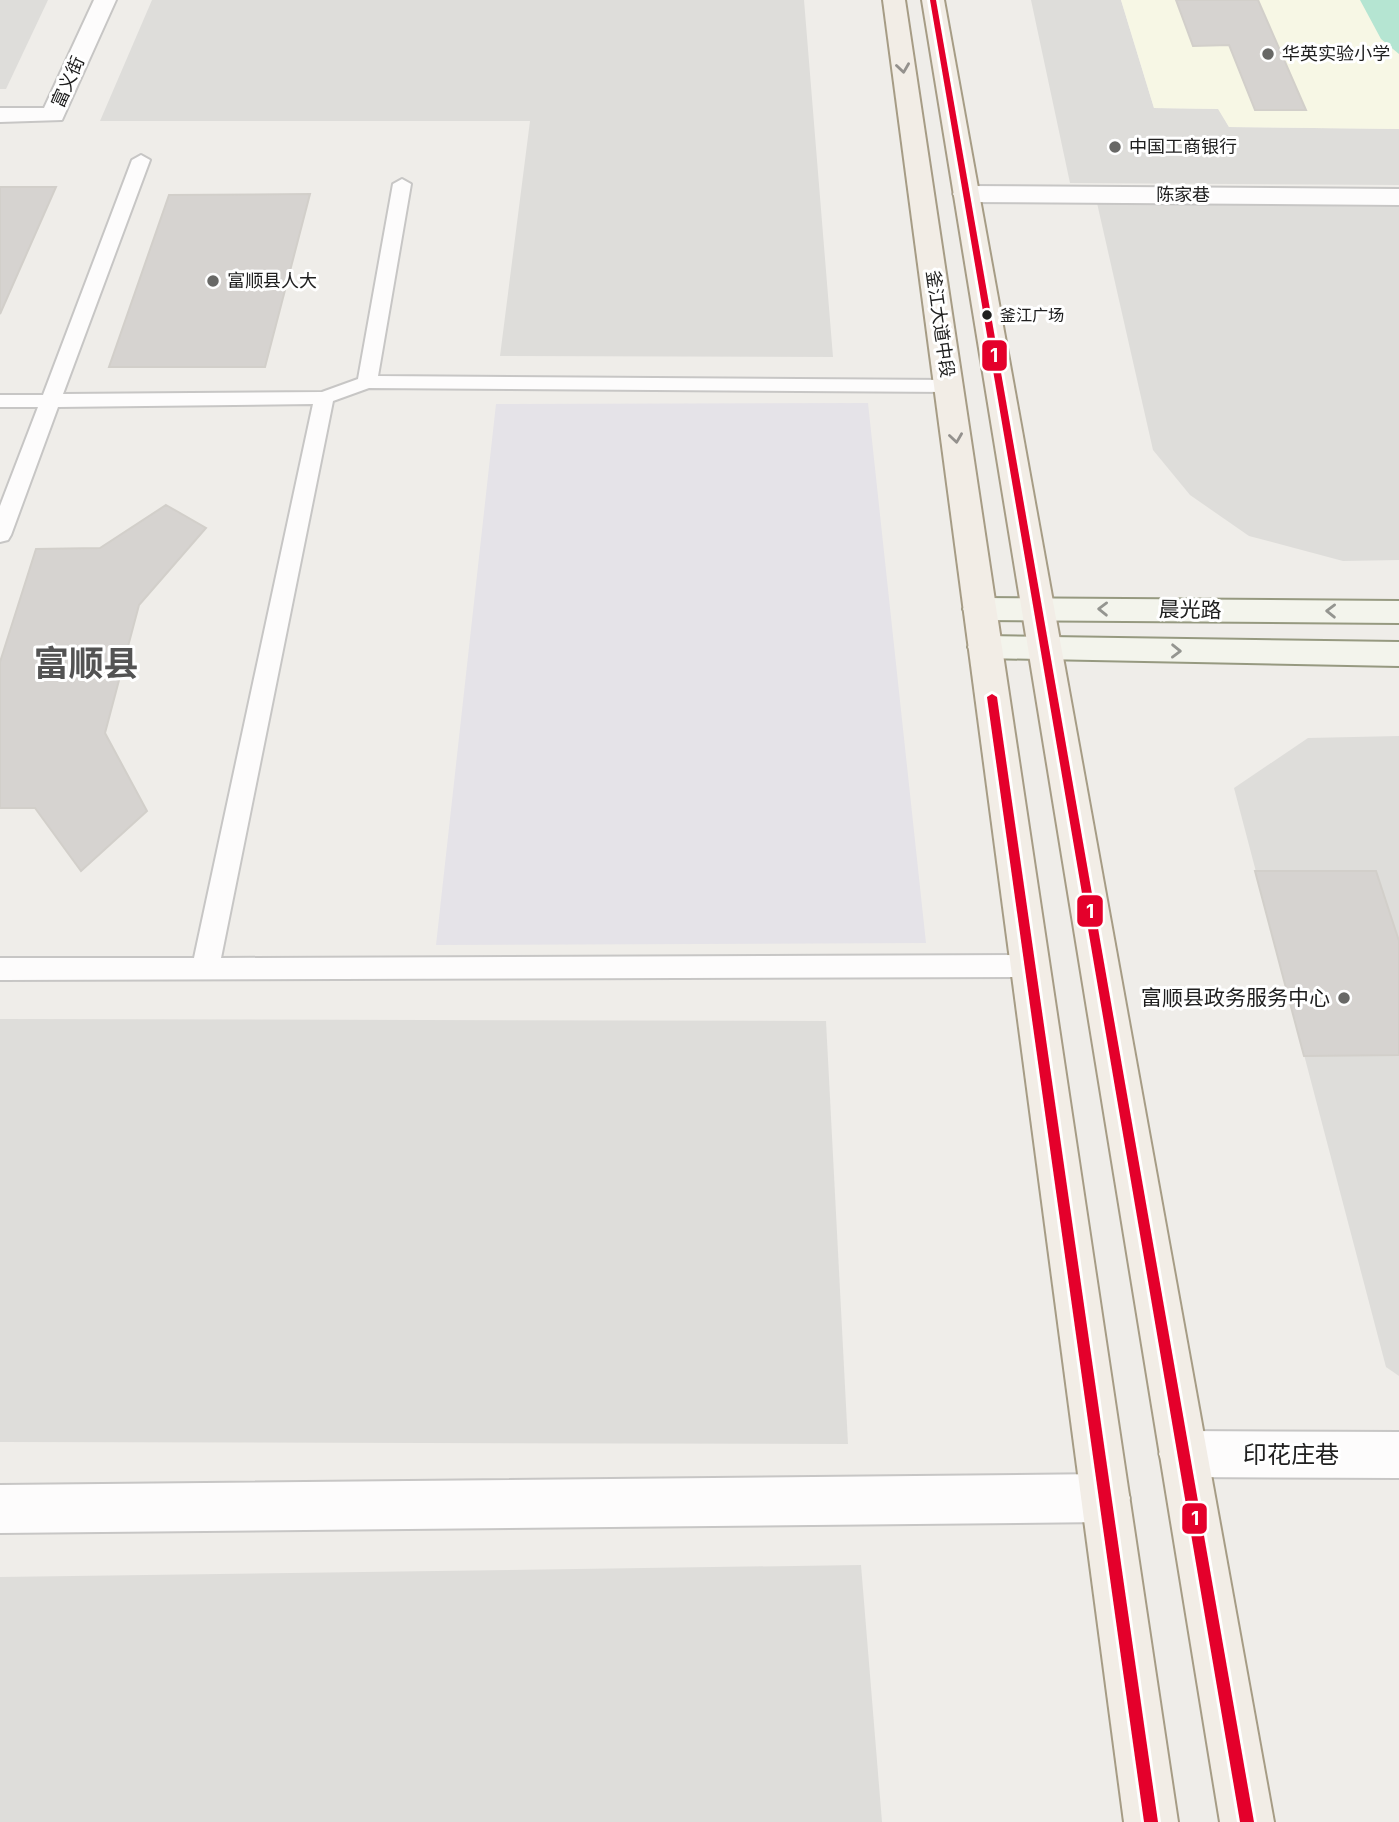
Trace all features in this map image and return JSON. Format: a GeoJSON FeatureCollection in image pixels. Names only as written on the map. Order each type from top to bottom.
{"type":"FeatureCollection","features":[{"type":"Feature","properties":{"kind":"main road","name":"釜江大道中段"},"geometry":{"type":"LineString","coordinates":[[894,0],[1151,1822]]}},
{"type":"Feature","properties":{"kind":"main road"},"geometry":{"type":"LineString","coordinates":[[933,0],[1247,1822]]}},
{"type":"Feature","properties":{"kind":"main road","name":"晨光路"},"geometry":{"type":"LineString","coordinates":[[1042,629],[1399,612]]}},
{"type":"Feature","properties":{"kind":"main road","name":"晨光路"},"geometry":{"type":"LineString","coordinates":[[983,628],[1042,629],[1399,654]]}},
{"type":"Feature","properties":{"kind":"street","name":"富义街"},"geometry":{"type":"LineString","coordinates":[[0,115],[53,115],[105,0]]}},
{"type":"Feature","properties":{"kind":"street","name":"陈家巷"},"geometry":{"type":"LineString","coordinates":[[966,194],[1399,197]]}},
{"type":"Feature","properties":{"kind":"street","name":"印花庄巷"},"geometry":{"type":"LineString","coordinates":[[1183,1454],[1399,1455]]}},
{"type":"Feature","properties":{"kind":"street"},"geometry":{"type":"LineString","coordinates":[[0,1509],[1105,1498]]}},
{"type":"Feature","properties":{"kind":"lane"},"geometry":{"type":"LineString","coordinates":[[0,535],[141,160]]}},
{"type":"Feature","properties":{"kind":"lane"},"geometry":{"type":"LineString","coordinates":[[367,382],[402,184]]}},
{"type":"Feature","properties":{"kind":"lane"},"geometry":{"type":"LineString","coordinates":[[0,401],[324,398],[367,382],[948,386]]}},
{"type":"Feature","properties":{"kind":"lane"},"geometry":{"type":"LineString","coordinates":[[205,971],[324,398]]}},
{"type":"Feature","properties":{"kind":"lane"},"geometry":{"type":"LineString","coordinates":[[0,969],[205,971],[1030,966]]}},
{"type":"Feature","properties":{"kind":"shaded area"},"geometry":{"type":"Polygon","coordinates":[[[0,0],[48,0],[6,89],[0,89],[0,0]]]}},
{"type":"Feature","properties":{"kind":"shaded area"},"geometry":{"type":"Polygon","coordinates":[[[152,0],[804,0],[833,357],[500,356],[530,121],[100,121],[152,0]]]}},
{"type":"Feature","properties":{"kind":"shaded area"},"geometry":{"type":"Polygon","coordinates":[[[1031,0],[1121,0],[1154,108],[1219,109],[1229,127],[1399,129],[1399,185],[1070,183],[1031,0]]]}},
{"type":"Feature","properties":{"kind":"shaded area","name":"华英实验小学"},"geometry":{"type":"Polygon","coordinates":[[[1121,0],[1399,0],[1399,129],[1229,127],[1218,109],[1154,108],[1121,0]]]}},
{"type":"Feature","properties":{"kind":"shaded area"},"geometry":{"type":"Polygon","coordinates":[[[1097,203],[1399,207],[1399,560],[1343,561],[1249,536],[1190,495],[1153,450],[1097,203]]]}},
{"type":"Feature","properties":{"kind":"shaded area"},"geometry":{"type":"Polygon","coordinates":[[[868,403],[926,943],[436,945],[496,404],[868,403]]]}},
{"type":"Feature","properties":{"kind":"shaded area"},"geometry":{"type":"Polygon","coordinates":[[[1399,736],[1399,1376],[1386,1367],[1234,788],[1308,738],[1399,736]]]}},
{"type":"Feature","properties":{"kind":"shaded area"},"geometry":{"type":"Polygon","coordinates":[[[0,1019],[826,1021],[848,1444],[0,1442],[0,1019]]]}},
{"type":"Feature","properties":{"kind":"shaded area"},"geometry":{"type":"Polygon","coordinates":[[[861,1565],[882,1822],[0,1822],[0,1577],[861,1565]]]}},
{"type":"Feature","properties":{"kind":"green space"},"geometry":{"type":"Polygon","coordinates":[[[1360,0],[1399,0],[1399,54],[1381,39],[1360,0]]]}},
{"type":"Feature","properties":{"kind":"building"},"geometry":{"type":"Polygon","coordinates":[[[1176,0],[1258,0],[1306,110],[1255,110],[1229,45],[1193,46],[1176,0]]]}},
{"type":"Feature","properties":{"kind":"building"},"geometry":{"type":"Polygon","coordinates":[[[0,187],[56,187],[0,314],[0,187]]]}},
{"type":"Feature","properties":{"kind":"building","name":"富顺县人大"},"geometry":{"type":"Polygon","coordinates":[[[310,194],[265,367],[109,367],[169,195],[310,194]]]}},
{"type":"Feature","properties":{"kind":"building"},"geometry":{"type":"Polygon","coordinates":[[[166,505],[206,528],[139,605],[105,733],[147,811],[81,871],[35,808],[0,808],[0,662],[36,549],[100,548],[166,505]]]}},
{"type":"Feature","properties":{"kind":"building","name":"富顺县政务服务中心"},"geometry":{"type":"Polygon","coordinates":[[[1255,871],[1376,871],[1399,941],[1399,1055],[1304,1056],[1255,871]]]}},
{"type":"Feature","properties":{"kind":"transit line","name":"1"},"geometry":{"type":"LineString","coordinates":[[933,0],[1247,1822]]}},
{"type":"Feature","properties":{"kind":"transit line","name":"1"},"geometry":{"type":"LineString","coordinates":[[992,697],[1151,1822]]}},
{"type":"Feature","properties":{"kind":"place","name":"华英实验小学"},"geometry":{"type":"Point","coordinates":[1268,54]}},
{"type":"Feature","properties":{"kind":"place","name":"中国工商银行"},"geometry":{"type":"Point","coordinates":[1115,147]}},
{"type":"Feature","properties":{"kind":"place","name":"富顺县人大"},"geometry":{"type":"Point","coordinates":[213,281]}},
{"type":"Feature","properties":{"kind":"place","name":"釜江广场"},"geometry":{"type":"Point","coordinates":[987,315]}},
{"type":"Feature","properties":{"kind":"place","name":"富顺县政务服务中心"},"geometry":{"type":"Point","coordinates":[1344,998]}},
{"type":"Feature","properties":{"kind":"district","name":"富顺县"},"geometry":{"type":"Point","coordinates":[86,664]}}]}
